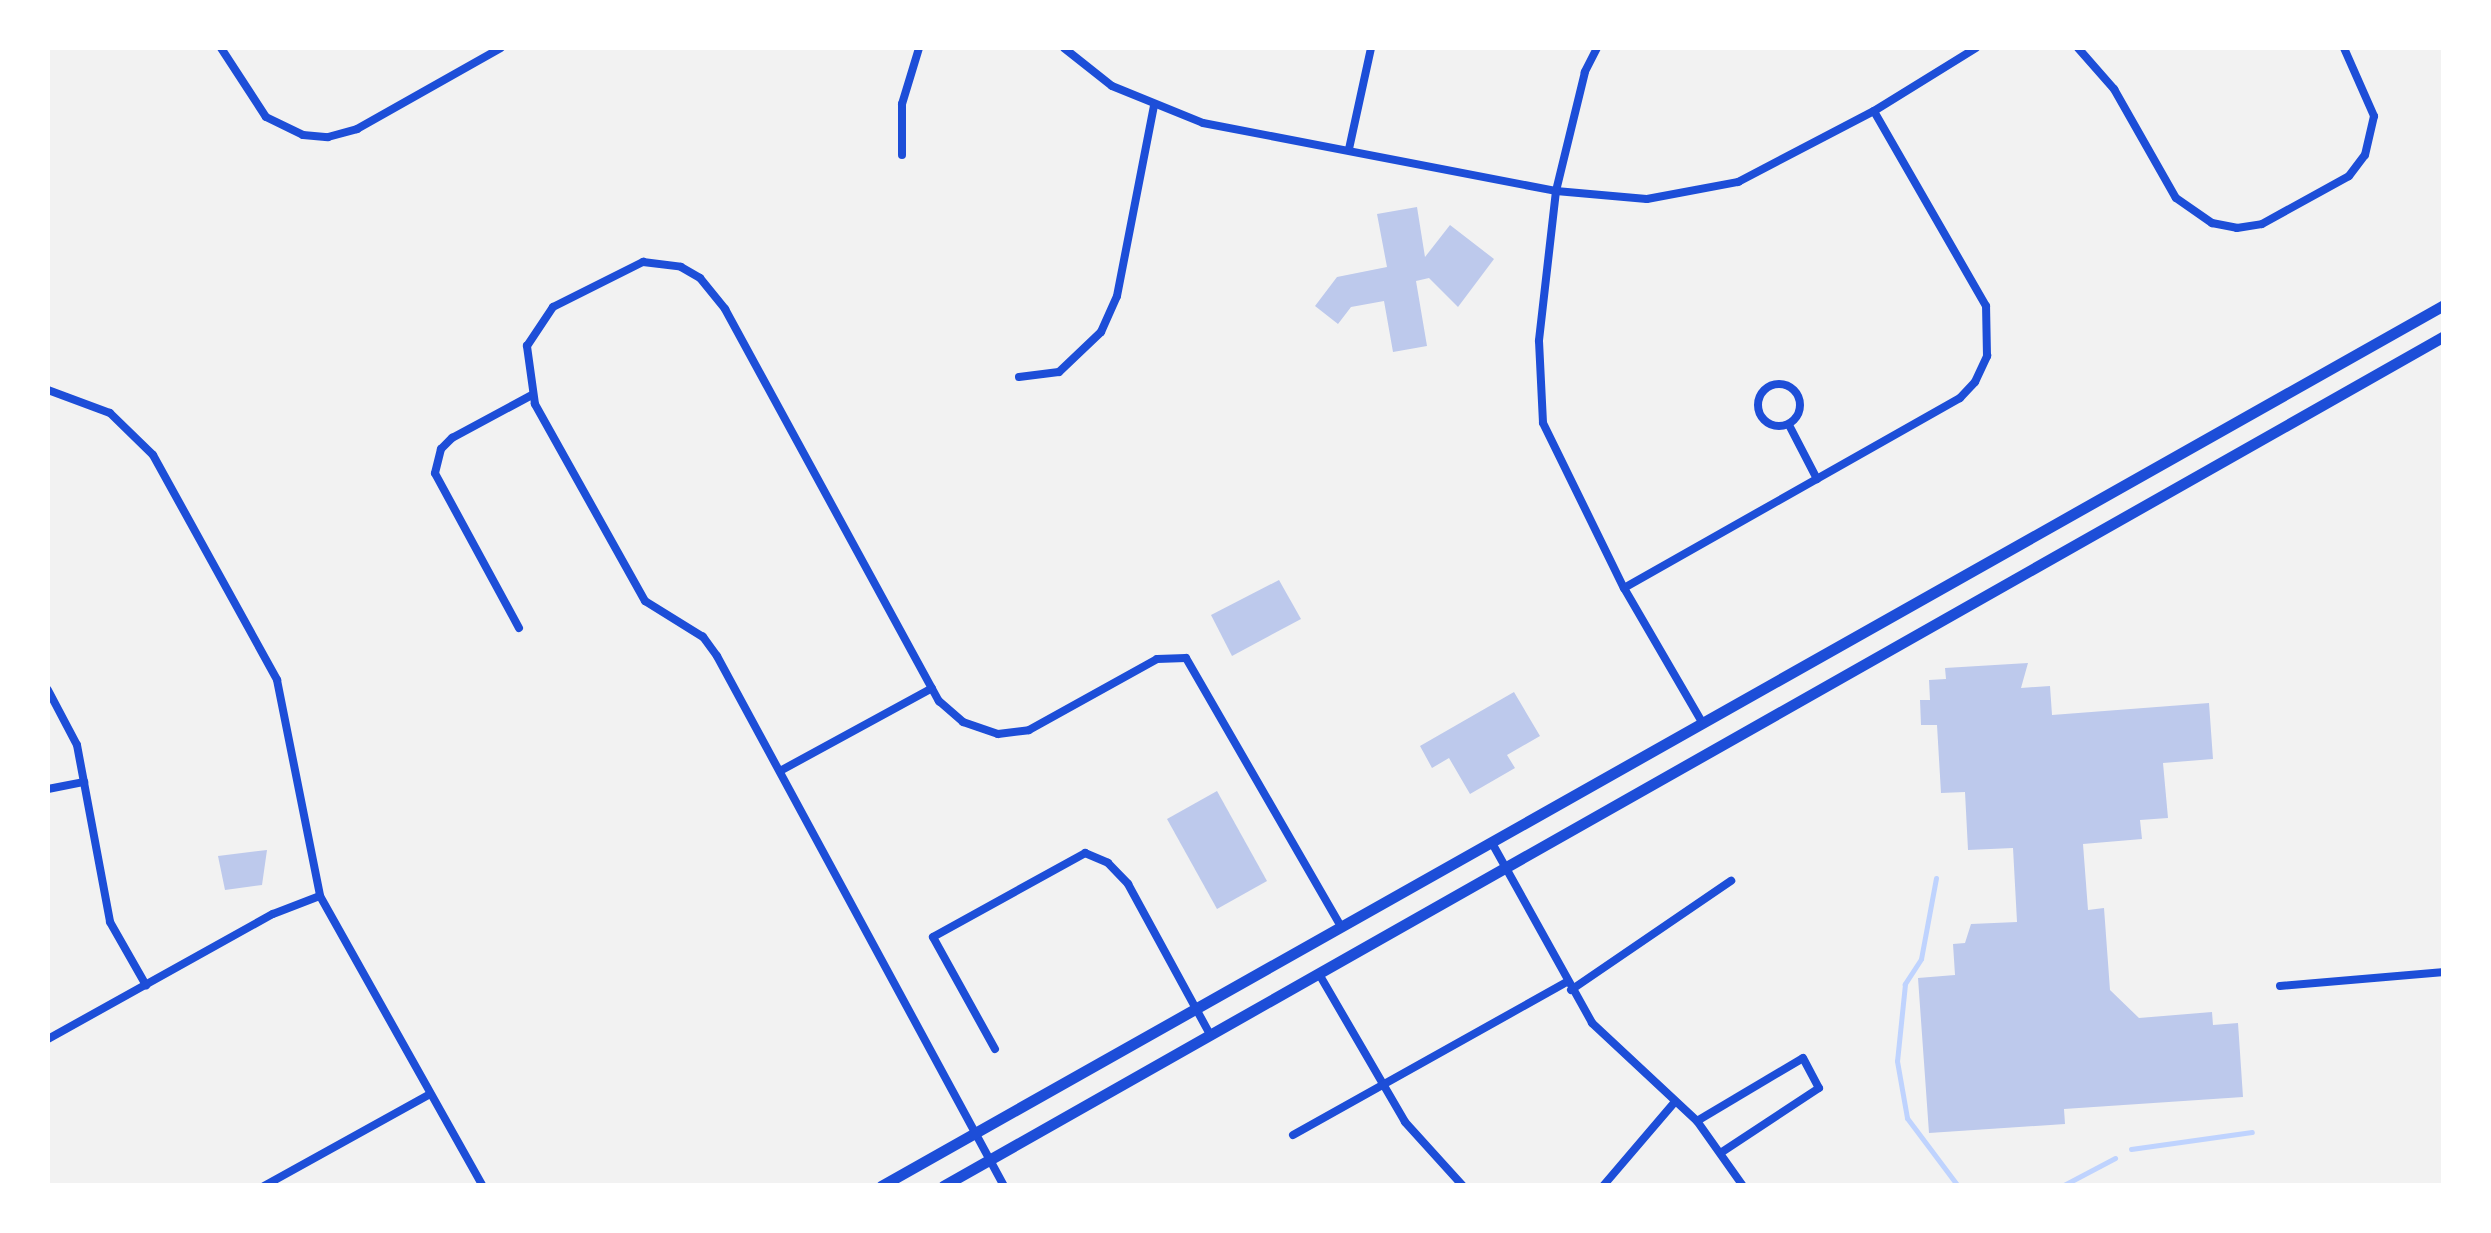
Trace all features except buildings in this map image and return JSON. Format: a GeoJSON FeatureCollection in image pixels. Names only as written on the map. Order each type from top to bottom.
{"type":"FeatureCollection","features":[{"type":"Feature","properties":{"kind":"main road"},"geometry":{"type":"LineString","coordinates":[[881,1186],[2444,305]]}},
{"type":"Feature","properties":{"kind":"main road"},"geometry":{"type":"LineString","coordinates":[[943,1186],[2444,336]]}},
{"type":"Feature","properties":{"kind":"street"},"geometry":{"type":"LineString","coordinates":[[222,48],[266,117],[303,135],[328,137],[357,129],[500,48]]}},
{"type":"Feature","properties":{"kind":"street"},"geometry":{"type":"LineString","coordinates":[[902,155],[902,104],[919,48]]}},
{"type":"Feature","properties":{"kind":"street"},"geometry":{"type":"LineString","coordinates":[[1064,48],[1112,86],[1204,123],[1556,191],[1646,199],[1692,195],[1738,182],[1874,111],[1976,48]]}},
{"type":"Feature","properties":{"kind":"street"},"geometry":{"type":"LineString","coordinates":[[1078,58],[1086,48]]}},
{"type":"Feature","properties":{"kind":"street"},"geometry":{"type":"LineString","coordinates":[[1348,149],[1371,48]]}},
{"type":"Feature","properties":{"kind":"street"},"geometry":{"type":"LineString","coordinates":[[1598,48],[1584,72],[1556,191],[1539,340],[1543,423],[1624,588],[1703,724]]}},
{"type":"Feature","properties":{"kind":"street"},"geometry":{"type":"LineString","coordinates":[[2078,48],[2114,89],[2176,198],[2212,223],[2237,228],[2262,224],[2349,176],[2364,155],[2374,116],[2344,48]]}},
{"type":"Feature","properties":{"kind":"street"},"geometry":{"type":"LineString","coordinates":[[1019,377],[1059,372],[1100,332],[1117,296],[1154,105]]}},
{"type":"Feature","properties":{"kind":"street"},"geometry":{"type":"LineString","coordinates":[[1624,588],[1960,398],[1986,356],[1986,306],[1874,111]]}},
{"type":"Feature","properties":{"kind":"street"},"geometry":{"type":"LineString","coordinates":[[1004,1186],[703,637],[645,600],[532,395],[528,346],[538,324],[566,298],[643,262],[682,268],[700,278],[725,310],[932,688],[972,727],[998,734],[1029,730],[1157,658],[1186,658],[1341,926]]}},
{"type":"Feature","properties":{"kind":"street"},"geometry":{"type":"LineString","coordinates":[[1772,384],[1791,387],[1800,401],[1789,425],[1768,424],[1759,412],[1761,394],[1772,384]]}},
{"type":"Feature","properties":{"kind":"street"},"geometry":{"type":"LineString","coordinates":[[48,390],[110,414],[153,456],[276,680],[320,896],[483,1186]]}},
{"type":"Feature","properties":{"kind":"street"},"geometry":{"type":"LineString","coordinates":[[520,628],[435,473],[441,449],[452,438],[532,395]]}},
{"type":"Feature","properties":{"kind":"street"},"geometry":{"type":"LineString","coordinates":[[1789,425],[1816,479]]}},
{"type":"Feature","properties":{"kind":"street"},"geometry":{"type":"LineString","coordinates":[[780,772],[932,688]]}},
{"type":"Feature","properties":{"kind":"street"},"geometry":{"type":"LineString","coordinates":[[48,690],[77,745],[110,922],[146,985]]}},
{"type":"Feature","properties":{"kind":"street"},"geometry":{"type":"LineString","coordinates":[[48,789],[84,782]]}},
{"type":"Feature","properties":{"kind":"street"},"geometry":{"type":"LineString","coordinates":[[1492,843],[1592,1023],[1674,1104],[1697,1121],[1743,1186]]}},
{"type":"Feature","properties":{"kind":"street"},"geometry":{"type":"LineString","coordinates":[[995,1049],[933,937],[1085,854],[1108,863],[1128,884],[1211,1036]]}},
{"type":"Feature","properties":{"kind":"street"},"geometry":{"type":"LineString","coordinates":[[1293,1135],[1380,1083],[1569,986],[1731,880]]}},
{"type":"Feature","properties":{"kind":"street"},"geometry":{"type":"LineString","coordinates":[[48,1039],[273,914],[320,896]]}},
{"type":"Feature","properties":{"kind":"street"},"geometry":{"type":"LineString","coordinates":[[2280,986],[2444,972]]}},
{"type":"Feature","properties":{"kind":"street"},"geometry":{"type":"LineString","coordinates":[[1320,974],[1405,1122],[1463,1186]]}},
{"type":"Feature","properties":{"kind":"street"},"geometry":{"type":"LineString","coordinates":[[1697,1121],[1724,1099],[1804,1058],[1819,1088],[1722,1152]]}},
{"type":"Feature","properties":{"kind":"street"},"geometry":{"type":"LineString","coordinates":[[264,1186],[430,1094]]}},
{"type":"Feature","properties":{"kind":"street"},"geometry":{"type":"LineString","coordinates":[[1604,1186],[1674,1104]]}},
{"type":"Feature","properties":{"kind":"waterway"},"geometry":{"type":"LineString","coordinates":[[1936,878],[1921,959],[1905,984],[1897,1061],[1907,1118],[1958,1186]]}},
{"type":"Feature","properties":{"kind":"waterway"},"geometry":{"type":"LineString","coordinates":[[2131,1149],[2252,1132]]}},
{"type":"Feature","properties":{"kind":"waterway"},"geometry":{"type":"LineString","coordinates":[[2062,1186],[2115,1158]]}}]}
